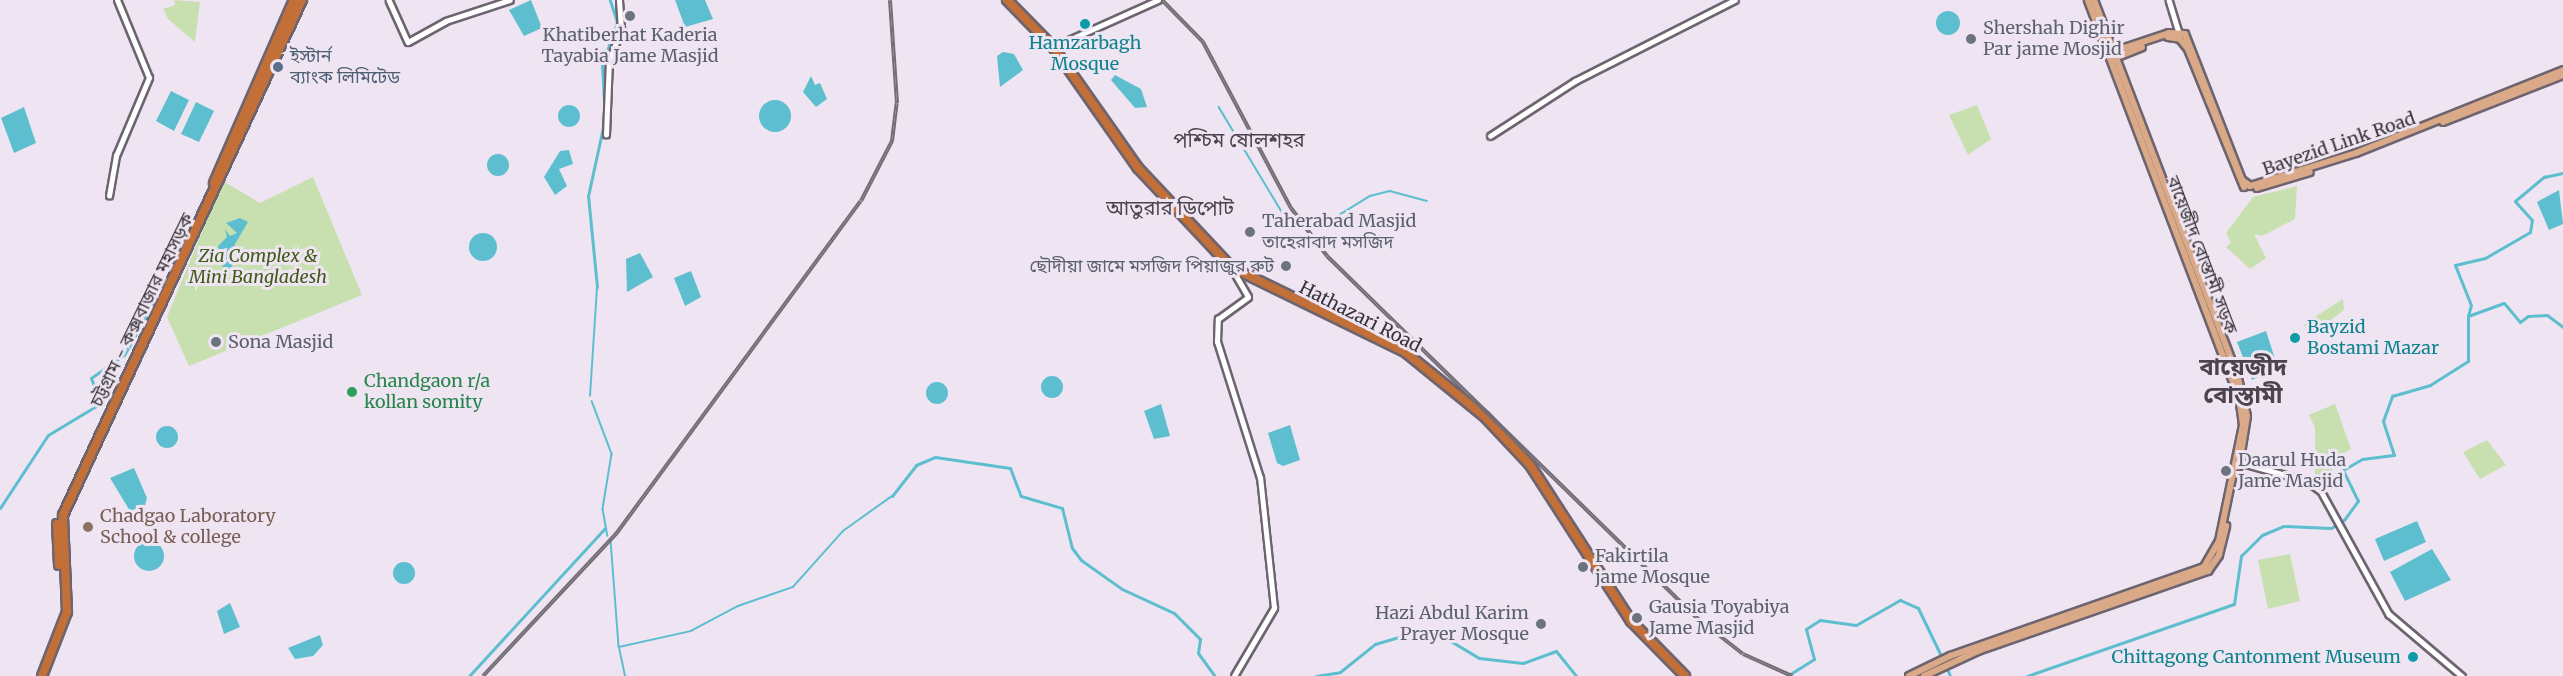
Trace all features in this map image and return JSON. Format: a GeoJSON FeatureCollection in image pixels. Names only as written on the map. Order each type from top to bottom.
{"type":"FeatureCollection","features":[{"type":"Feature","properties":{"kind":"highway","name":"Hathazari Road"},"geometry":{"type":"LineString","coordinates":[[1006,0],[1052,47],[1137,168],[1231,267],[1405,352],[1485,417],[1530,465],[1631,621],[1683,676]]}},
{"type":"Feature","properties":{"kind":"highway"},"geometry":{"type":"LineString","coordinates":[[40,676],[62,612],[56,539],[63,502],[298,1]]}},
{"type":"Feature","properties":{"kind":"highway","name":"Hathazari Road"},"geometry":{"type":"LineString","coordinates":[[1052,47],[1132,166],[1234,273],[1405,356],[1472,409],[1527,465],[1627,620],[1683,676]]}},
{"type":"Feature","properties":{"kind":"main road","name":"বায়েজীদ বোস্তামী সড়ক"},"geometry":{"type":"LineString","coordinates":[[2088,0],[2113,55]]}},
{"type":"Feature","properties":{"kind":"main road","name":"বায়েজীদ বোস্তামী সড়ক"},"geometry":{"type":"LineString","coordinates":[[1909,676],[2204,567],[2218,541],[2238,462],[2242,425],[2240,398],[2094,0]]}},
{"type":"Feature","properties":{"kind":"main road"},"geometry":{"type":"LineString","coordinates":[[2113,55],[2179,32]]}},
{"type":"Feature","properties":{"kind":"main road","name":"Bayezid Link Road"},"geometry":{"type":"LineString","coordinates":[[2179,32],[2189,38],[2242,180],[2250,186],[2356,153],[2563,70]]}},
{"type":"Feature","properties":{"kind":"main road","name":"Bayezid Link Road"},"geometry":{"type":"LineString","coordinates":[[2170,34],[2188,49],[2235,175],[2248,189],[2356,157],[2563,75]]}},
{"type":"Feature","properties":{"kind":"main road","name":"বায়েজীদ বোস্তামী সড়ক"},"geometry":{"type":"LineString","coordinates":[[1924,676],[1940,664]]}},
{"type":"Feature","properties":{"kind":"street"},"geometry":{"type":"LineString","coordinates":[[109,196],[116,156],[149,78],[117,0]]}},
{"type":"Feature","properties":{"kind":"street"},"geometry":{"type":"LineString","coordinates":[[388,0],[408,42],[446,21],[510,0]]}},
{"type":"Feature","properties":{"kind":"street"},"geometry":{"type":"LineString","coordinates":[[606,135],[609,61],[621,29],[619,0]]}},
{"type":"Feature","properties":{"kind":"street"},"geometry":{"type":"LineString","coordinates":[[1052,47],[1158,0]]}},
{"type":"Feature","properties":{"kind":"street"},"geometry":{"type":"LineString","coordinates":[[1490,136],[1575,81],[1735,0]]}},
{"type":"Feature","properties":{"kind":"street"},"geometry":{"type":"LineString","coordinates":[[2169,0],[2179,32]]}},
{"type":"Feature","properties":{"kind":"street"},"geometry":{"type":"LineString","coordinates":[[1234,273],[1248,297],[1218,319],[1217,342],[1260,478],[1274,608],[1234,676]]}},
{"type":"Feature","properties":{"kind":"street"},"geometry":{"type":"LineString","coordinates":[[2238,462],[2310,483],[2321,491],[2389,614],[2462,676]]}},
{"type":"Feature","properties":{"kind":"green space"},"geometry":{"type":"Polygon","coordinates":[[[174,0],[200,2],[195,42],[168,19],[163,9],[175,5],[174,0]]]}},
{"type":"Feature","properties":{"kind":"green space"},"geometry":{"type":"Polygon","coordinates":[[[1977,105],[1991,139],[1968,155],[1949,115],[1977,105]]]}},
{"type":"Feature","properties":{"kind":"green space","name":"Zia Complex & Mini Bangladesh"},"geometry":{"type":"Polygon","coordinates":[[[313,177],[362,295],[189,366],[167,317],[223,181],[260,203],[313,177]]]}},
{"type":"Feature","properties":{"kind":"green space"},"geometry":{"type":"Polygon","coordinates":[[[2297,186],[2295,219],[2262,236],[2254,234],[2266,258],[2250,269],[2226,247],[2231,243],[2226,233],[2253,197],[2297,186]]]}},
{"type":"Feature","properties":{"kind":"green space"},"geometry":{"type":"Polygon","coordinates":[[[2343,299],[2344,310],[2310,336],[2304,324],[2343,299]]]}},
{"type":"Feature","properties":{"kind":"green space"},"geometry":{"type":"Polygon","coordinates":[[[2335,404],[2351,449],[2341,455],[2344,461],[2315,483],[2315,428],[2309,415],[2335,404]]]}},
{"type":"Feature","properties":{"kind":"green space"},"geometry":{"type":"Polygon","coordinates":[[[2487,440],[2506,465],[2480,479],[2463,452],[2487,440]]]}},
{"type":"Feature","properties":{"kind":"green space"},"geometry":{"type":"Polygon","coordinates":[[[2290,554],[2300,601],[2268,609],[2258,560],[2290,554]]]}},
{"type":"Feature","properties":{"kind":"water"},"geometry":{"type":"Polygon","coordinates":[[[531,0],[542,28],[524,36],[509,10],[531,0]]]}},
{"type":"Feature","properties":{"kind":"water"},"geometry":{"type":"Polygon","coordinates":[[[675,0],[705,0],[713,19],[685,27],[675,0]]]}},
{"type":"Feature","properties":{"kind":"water"},"geometry":{"type":"Polygon","coordinates":[[[1948,11],[1957,14],[1960,23],[1957,32],[1948,35],[1939,32],[1936,23],[1939,14],[1948,11]]]}},
{"type":"Feature","properties":{"kind":"water"},"geometry":{"type":"Polygon","coordinates":[[[1003,52],[1014,54],[1023,70],[1000,87],[997,56],[1003,52]]]}},
{"type":"Feature","properties":{"kind":"water"},"geometry":{"type":"Polygon","coordinates":[[[1115,75],[1141,89],[1147,107],[1135,108],[1111,80],[1115,75]]]}},
{"type":"Feature","properties":{"kind":"water"},"geometry":{"type":"Polygon","coordinates":[[[811,76],[815,85],[820,83],[827,99],[816,107],[803,92],[811,76]]]}},
{"type":"Feature","properties":{"kind":"water"},"geometry":{"type":"Polygon","coordinates":[[[171,91],[189,100],[174,131],[156,121],[171,91]]]}},
{"type":"Feature","properties":{"kind":"water"},"geometry":{"type":"Polygon","coordinates":[[[775,100],[786,105],[791,116],[786,127],[775,132],[764,127],[759,116],[764,105],[775,100]]]}},
{"type":"Feature","properties":{"kind":"water"},"geometry":{"type":"Polygon","coordinates":[[[196,102],[214,111],[199,142],[181,134],[196,102]]]}},
{"type":"Feature","properties":{"kind":"water"},"geometry":{"type":"Polygon","coordinates":[[[569,105],[577,108],[580,116],[577,124],[569,127],[561,124],[558,116],[561,108],[569,105]]]}},
{"type":"Feature","properties":{"kind":"water"},"geometry":{"type":"Polygon","coordinates":[[[24,107],[36,143],[14,153],[1,118],[24,107]]]}},
{"type":"Feature","properties":{"kind":"water"},"geometry":{"type":"Polygon","coordinates":[[[569,150],[573,164],[559,169],[567,186],[555,195],[544,177],[560,151],[569,150]]]}},
{"type":"Feature","properties":{"kind":"water"},"geometry":{"type":"Polygon","coordinates":[[[498,154],[506,157],[509,165],[506,173],[498,176],[490,173],[487,165],[490,157],[498,154]]]}},
{"type":"Feature","properties":{"kind":"water"},"geometry":{"type":"Polygon","coordinates":[[[2559,190],[2563,224],[2549,230],[2537,202],[2559,190]]]}},
{"type":"Feature","properties":{"kind":"water"},"geometry":{"type":"Polygon","coordinates":[[[240,218],[248,222],[235,244],[232,268],[223,267],[218,246],[227,237],[225,229],[230,236],[237,233],[226,223],[240,218]]]}},
{"type":"Feature","properties":{"kind":"water"},"geometry":{"type":"Polygon","coordinates":[[[483,233],[493,237],[497,247],[493,257],[483,261],[473,257],[469,247],[473,237],[483,233]]]}},
{"type":"Feature","properties":{"kind":"water"},"geometry":{"type":"Polygon","coordinates":[[[640,253],[653,277],[627,292],[626,259],[640,253]]]}},
{"type":"Feature","properties":{"kind":"water"},"geometry":{"type":"Polygon","coordinates":[[[691,271],[701,297],[685,306],[674,278],[691,271]]]}},
{"type":"Feature","properties":{"kind":"water"},"geometry":{"type":"Polygon","coordinates":[[[2266,331],[2278,368],[2252,380],[2237,342],[2266,331]]]}},
{"type":"Feature","properties":{"kind":"water"},"geometry":{"type":"Polygon","coordinates":[[[1052,376],[1060,379],[1063,387],[1060,395],[1052,398],[1044,395],[1041,387],[1044,379],[1052,376]]]}},
{"type":"Feature","properties":{"kind":"water"},"geometry":{"type":"Polygon","coordinates":[[[937,382],[945,385],[948,393],[945,401],[937,404],[929,401],[926,393],[929,385],[937,382]]]}},
{"type":"Feature","properties":{"kind":"water"},"geometry":{"type":"Polygon","coordinates":[[[1161,404],[1170,436],[1154,439],[1144,411],[1161,404]]]}},
{"type":"Feature","properties":{"kind":"water"},"geometry":{"type":"Polygon","coordinates":[[[1290,425],[1300,460],[1283,466],[1277,463],[1268,433],[1290,425]]]}},
{"type":"Feature","properties":{"kind":"water"},"geometry":{"type":"Polygon","coordinates":[[[167,426],[175,429],[178,437],[175,445],[167,448],[159,445],[156,437],[159,429],[167,426]]]}},
{"type":"Feature","properties":{"kind":"water"},"geometry":{"type":"Polygon","coordinates":[[[134,468],[147,498],[145,505],[130,511],[110,478],[134,468]]]}},
{"type":"Feature","properties":{"kind":"water"},"geometry":{"type":"Polygon","coordinates":[[[2417,521],[2426,542],[2384,561],[2375,539],[2417,521]]]}},
{"type":"Feature","properties":{"kind":"water"},"geometry":{"type":"Polygon","coordinates":[[[149,541],[160,545],[164,556],[160,567],[149,571],[138,567],[134,556],[138,545],[149,541]]]}},
{"type":"Feature","properties":{"kind":"water"},"geometry":{"type":"Polygon","coordinates":[[[2432,549],[2451,580],[2405,601],[2390,572],[2432,549]]]}},
{"type":"Feature","properties":{"kind":"water"},"geometry":{"type":"Polygon","coordinates":[[[400,562],[408,562],[415,569],[415,577],[408,584],[400,584],[393,577],[393,569],[400,562]]]}},
{"type":"Feature","properties":{"kind":"water"},"geometry":{"type":"Polygon","coordinates":[[[230,603],[240,627],[224,634],[217,611],[230,603]]]}},
{"type":"Feature","properties":{"kind":"water"},"geometry":{"type":"Polygon","coordinates":[[[320,635],[323,645],[313,656],[295,659],[288,648],[320,635]]]}},
{"type":"Feature","properties":{"kind":"waterway"},"geometry":{"type":"LineString","coordinates":[[597,287],[588,196],[605,118],[602,65],[617,22],[610,0]]}},
{"type":"Feature","properties":{"kind":"waterway"},"geometry":{"type":"LineString","coordinates":[[1219,107],[1290,225],[1328,222],[1370,196],[1390,191],[1427,201]]}},
{"type":"Feature","properties":{"kind":"waterway"},"geometry":{"type":"LineString","coordinates":[[2468,316],[2471,305],[2455,265],[2485,258],[2530,232],[2532,220],[2515,201],[2544,177],[2563,173]]}},
{"type":"Feature","properties":{"kind":"waterway"},"geometry":{"type":"LineString","coordinates":[[590,396],[597,287]]}},
{"type":"Feature","properties":{"kind":"waterway"},"geometry":{"type":"LineString","coordinates":[[0,508],[48,435],[101,403],[91,378],[124,355],[154,302]]}},
{"type":"Feature","properties":{"kind":"waterway"},"geometry":{"type":"LineString","coordinates":[[2027,676],[2234,604],[2241,556],[2262,535],[2283,526],[2331,528],[2344,520],[2358,501],[2343,470],[2362,459],[2394,455],[2383,421],[2392,396],[2430,385],[2468,361],[2468,316],[2504,303],[2520,322],[2528,316],[2547,315],[2563,327]]}},
{"type":"Feature","properties":{"kind":"waterway"},"geometry":{"type":"LineString","coordinates":[[592,401],[612,454],[603,509],[608,536]]}},
{"type":"Feature","properties":{"kind":"waterway"},"geometry":{"type":"LineString","coordinates":[[892,496],[916,465],[935,457],[1010,468],[1021,496],[1062,508],[1072,548],[1081,560],[1122,589],[1174,613],[1200,639],[1198,653],[1215,676]]}},
{"type":"Feature","properties":{"kind":"waterway"},"geometry":{"type":"LineString","coordinates":[[625,676],[619,647],[691,631],[738,606],[793,587],[843,531],[892,496]]}},
{"type":"Feature","properties":{"kind":"waterway"},"geometry":{"type":"LineString","coordinates":[[469,676],[605,528]]}},
{"type":"Feature","properties":{"kind":"waterway"},"geometry":{"type":"LineString","coordinates":[[611,540],[619,647]]}},
{"type":"Feature","properties":{"kind":"waterway"},"geometry":{"type":"LineString","coordinates":[[1787,676],[1814,659],[1806,629],[1820,620],[1856,625],[1900,600],[1918,608],[1943,660]]}},
{"type":"Feature","properties":{"kind":"waterway"},"geometry":{"type":"LineString","coordinates":[[1316,676],[1340,672],[1375,644],[1429,628],[1479,658],[1523,663],[1556,651],[1576,676]]}},
{"type":"Feature","properties":{"kind":"waterway"},"geometry":{"type":"LineString","coordinates":[[1946,666],[1950,676]]}},
{"type":"Feature","properties":{"kind":"railway"},"geometry":{"type":"LineString","coordinates":[[483,676],[616,534],[861,201],[892,141],[897,103],[890,0]]}},
{"type":"Feature","properties":{"kind":"railway"},"geometry":{"type":"LineString","coordinates":[[1162,0],[1203,42],[1291,208],[1327,256],[1697,618],[1743,654],[1792,676]]}},
{"type":"Feature","properties":{"kind":"place","name":"Khatiberhat Kaderia Tayabia Jame Masjid"},"geometry":{"type":"Point","coordinates":[630,16]}},
{"type":"Feature","properties":{"kind":"place","name":"Hamzarbagh Mosque"},"geometry":{"type":"Point","coordinates":[1085,24]}},
{"type":"Feature","properties":{"kind":"place","name":"Shershah Dighir Par jame Mosjid"},"geometry":{"type":"Point","coordinates":[1971,39]}},
{"type":"Feature","properties":{"kind":"place","name":"ইস্টার্ন ব্যাংক লিমিটেড"},"geometry":{"type":"Point","coordinates":[278,67]}},
{"type":"Feature","properties":{"kind":"place","name":"Taherabad Masjid তাহেরাবাদ মসজিদ"},"geometry":{"type":"Point","coordinates":[1250,232]}},
{"type":"Feature","properties":{"kind":"place","name":"ছৌদীয়া জামে মসজিদ পিয়াজুর রুট"},"geometry":{"type":"Point","coordinates":[1286,266]}},
{"type":"Feature","properties":{"kind":"place","name":"Bayzid Bostami Mazar"},"geometry":{"type":"Point","coordinates":[2295,338]}},
{"type":"Feature","properties":{"kind":"place","name":"Sona Masjid"},"geometry":{"type":"Point","coordinates":[216,342]}},
{"type":"Feature","properties":{"kind":"place","name":"Chandgaon r/a kollan somity"},"geometry":{"type":"Point","coordinates":[352,392]}},
{"type":"Feature","properties":{"kind":"place","name":"Daarul Huda Jame Masjid"},"geometry":{"type":"Point","coordinates":[2226,471]}},
{"type":"Feature","properties":{"kind":"place","name":"Chadgao Laboratory School & college"},"geometry":{"type":"Point","coordinates":[88,527]}},
{"type":"Feature","properties":{"kind":"place","name":"Fakirtila jame Mosque"},"geometry":{"type":"Point","coordinates":[1583,567]}},
{"type":"Feature","properties":{"kind":"place","name":"Gausia Toyabiya Jame Masjid"},"geometry":{"type":"Point","coordinates":[1637,618]}},
{"type":"Feature","properties":{"kind":"place","name":"Hazi Abdul Karim Prayer Mosque"},"geometry":{"type":"Point","coordinates":[1541,624]}},
{"type":"Feature","properties":{"kind":"place","name":"Chittagong Cantonment Museum"},"geometry":{"type":"Point","coordinates":[2413,657]}},
{"type":"Feature","properties":{"kind":"district","name":"পশ্চিম ষোলশহর"},"geometry":{"type":"Point","coordinates":[1239,139]}},
{"type":"Feature","properties":{"kind":"district","name":"আতুরার ডিপোট"},"geometry":{"type":"Point","coordinates":[1170,207]}},
{"type":"Feature","properties":{"kind":"district","name":"বায়েজীদ বোস্তামী"},"geometry":{"type":"Point","coordinates":[2243,381]}}]}
